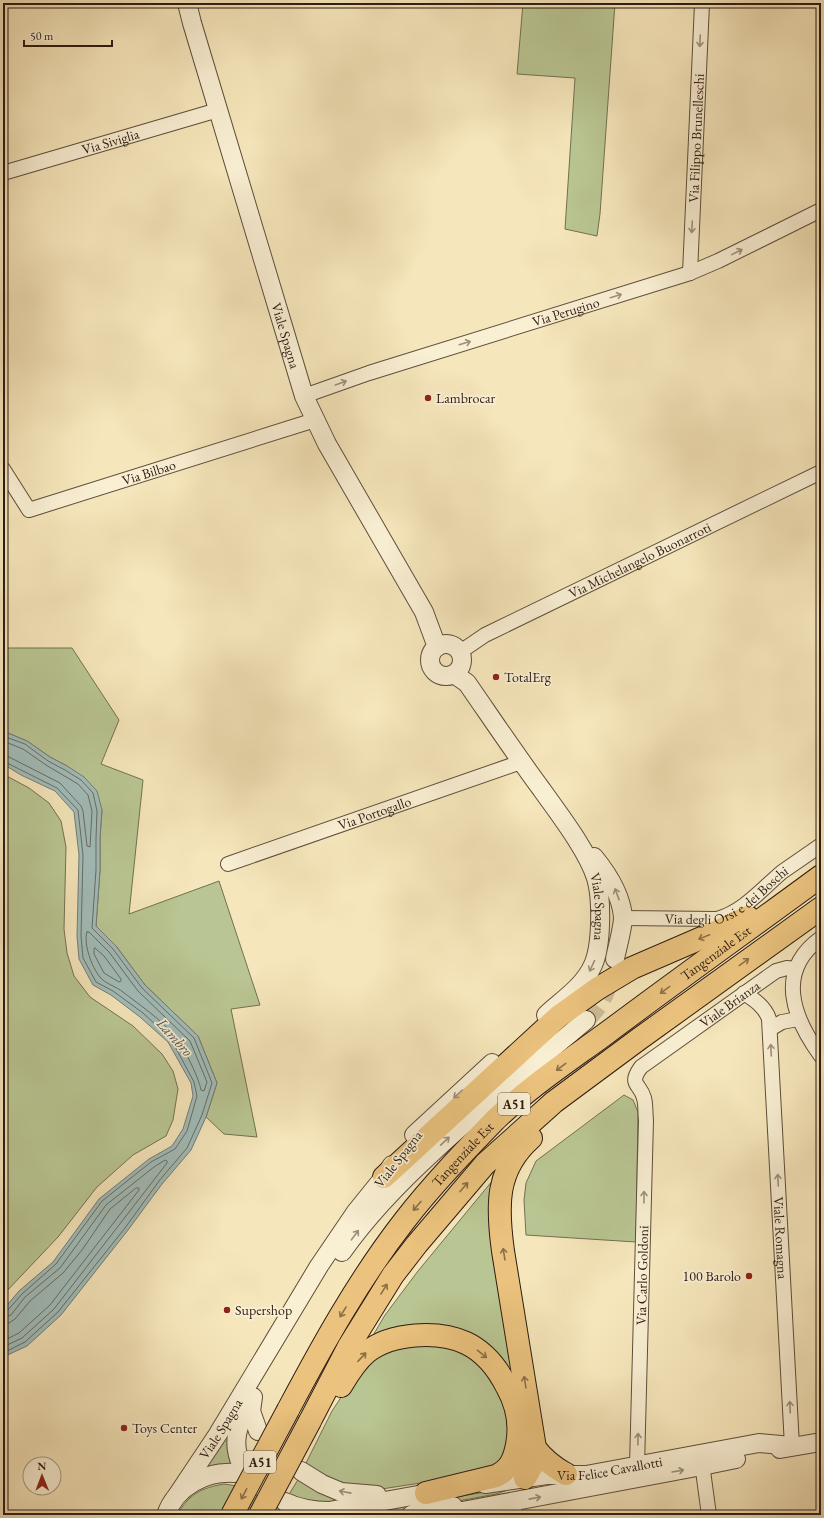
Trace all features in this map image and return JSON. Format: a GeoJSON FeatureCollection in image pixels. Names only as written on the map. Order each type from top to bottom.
{"type":"FeatureCollection","features":[{"type":"Feature","properties":{"kind":"highway"},"geometry":{"type":"LineString","coordinates":[[384,1177],[558,1017],[597,989],[632,968],[727,927],[753,914],[821,866]]}},
{"type":"Feature","properties":{"kind":"highway","name":"Tangenziale Est"},"geometry":{"type":"LineString","coordinates":[[232,1515],[345,1308],[405,1220],[460,1157],[497,1119],[523,1096],[641,1007],[821,876]]}},
{"type":"Feature","properties":{"kind":"highway","name":"Tangenziale Est"},"geometry":{"type":"LineString","coordinates":[[260,1515],[313,1422],[349,1346],[393,1275],[426,1232],[485,1164],[554,1102],[821,908]]}},
{"type":"Feature","properties":{"kind":"highway"},"geometry":{"type":"LineString","coordinates":[[524,1478],[532,1466],[535,1448],[500,1227],[500,1194],[507,1170],[526,1143],[557,1115],[629,1061],[713,985]]}},
{"type":"Feature","properties":{"kind":"highway"},"geometry":{"type":"LineString","coordinates":[[281,1509],[313,1422],[350,1371],[367,1352],[385,1342],[405,1337],[425,1335],[446,1337],[466,1343],[479,1351],[490,1361],[503,1378],[512,1397],[518,1412],[520,1434],[514,1461],[502,1473],[496,1476],[426,1494]]}},
{"type":"Feature","properties":{"kind":"highway"},"geometry":{"type":"LineString","coordinates":[[535,1448],[554,1468],[566,1474]]}},
{"type":"Feature","properties":{"kind":"street","name":"Viale Spagna"},"geometry":{"type":"LineString","coordinates":[[187,3],[304,396],[315,420],[424,612],[437,647]]}},
{"type":"Feature","properties":{"kind":"street","name":"Via Filippo Brunelleschi"},"geometry":{"type":"LineString","coordinates":[[690,273],[703,3]]}},
{"type":"Feature","properties":{"kind":"street","name":"Via Siviglia"},"geometry":{"type":"LineString","coordinates":[[3,173],[218,110]]}},
{"type":"Feature","properties":{"kind":"street","name":"Via Perugino"},"geometry":{"type":"LineString","coordinates":[[304,396],[368,373],[690,273],[718,261],[821,210]]}},
{"type":"Feature","properties":{"kind":"street","name":"Via Bilbao"},"geometry":{"type":"LineString","coordinates":[[3,469],[29,510],[315,420]]}},
{"type":"Feature","properties":{"kind":"street","name":"Via Michelangelo Buonarroti"},"geometry":{"type":"LineString","coordinates":[[460,652],[485,635],[821,472]]}},
{"type":"Feature","properties":{"kind":"street"},"geometry":{"type":"LineString","coordinates":[[447,644],[460,652],[462,662],[461,667],[454,674],[450,676],[440,676],[432,669],[429,659],[430,654],[437,647],[447,644]]}},
{"type":"Feature","properties":{"kind":"street","name":"Viale Spagna"},"geometry":{"type":"LineString","coordinates":[[454,674],[467,683],[521,762],[566,824],[606,872],[617,892],[623,918],[615,959]]}},
{"type":"Feature","properties":{"kind":"street","name":"Via Portogallo"},"geometry":{"type":"LineString","coordinates":[[228,864],[521,762]]}},
{"type":"Feature","properties":{"kind":"street","name":"Viale Spagna"},"geometry":{"type":"LineString","coordinates":[[169,1507],[218,1434],[319,1266],[355,1213],[384,1177],[397,1155],[414,1135],[571,993],[587,976],[594,964],[601,916],[596,877],[588,860],[566,824]]}},
{"type":"Feature","properties":{"kind":"street","name":"Via degli Orsi e dei Boschi"},"geometry":{"type":"LineString","coordinates":[[623,918],[717,919],[727,916],[738,910],[784,872],[821,845]]}},
{"type":"Feature","properties":{"kind":"street"},"geometry":{"type":"LineString","coordinates":[[601,916],[623,918]]}},
{"type":"Feature","properties":{"kind":"street"},"geometry":{"type":"LineString","coordinates":[[821,938],[810,946],[801,957],[793,982],[793,999],[798,1018],[821,1056]]}},
{"type":"Feature","properties":{"kind":"street","name":"Viale Brianza"},"geometry":{"type":"LineString","coordinates":[[635,1074],[641,1067],[776,971],[787,968],[796,969]]}},
{"type":"Feature","properties":{"kind":"street","name":"Viale Romagna"},"geometry":{"type":"LineString","coordinates":[[744,993],[766,1011],[769,1019],[792,1446]]}},
{"type":"Feature","properties":{"kind":"street"},"geometry":{"type":"LineString","coordinates":[[770,1029],[782,1022],[798,1018]]}},
{"type":"Feature","properties":{"kind":"street","name":"Viale Spagna"},"geometry":{"type":"LineString","coordinates":[[169,1507],[194,1481],[203,1477],[224,1473],[238,1468],[236,1450],[237,1431],[253,1395],[325,1277],[369,1217],[400,1183],[460,1127],[586,1020]]}},
{"type":"Feature","properties":{"kind":"street","name":"Via Carlo Goldoni"},"geometry":{"type":"LineString","coordinates":[[635,1074],[635,1082],[644,1097],[646,1120],[638,1472]]}},
{"type":"Feature","properties":{"kind":"street"},"geometry":{"type":"LineString","coordinates":[[253,1395],[252,1411],[258,1432]]}},
{"type":"Feature","properties":{"kind":"street","name":"Via Felice Cavallotti"},"geometry":{"type":"LineString","coordinates":[[441,1515],[514,1508],[638,1472],[702,1460],[821,1442]]}},
{"type":"Feature","properties":{"kind":"street"},"geometry":{"type":"LineString","coordinates":[[702,1460],[709,1515]]}},
{"type":"Feature","properties":{"kind":"street","name":"Via Felice Cavallotti"},"geometry":{"type":"LineString","coordinates":[[301,1471],[322,1484],[341,1492],[364,1495],[426,1494]]}},
{"type":"Feature","properties":{"kind":"street","name":"Via Felice Cavallotti"},"geometry":{"type":"LineString","coordinates":[[281,1509],[329,1511],[547,1475],[586,1475],[638,1472]]}},
{"type":"Feature","properties":{"kind":"street"},"geometry":{"type":"LineString","coordinates":[[411,1515],[510,1495],[518,1488],[524,1478]]}},
{"type":"Feature","properties":{"kind":"green space"},"geometry":{"type":"Polygon","coordinates":[[[523,3],[615,3],[600,214],[597,236],[565,229],[575,78],[517,74],[523,3]]]}},
{"type":"Feature","properties":{"kind":"green space"},"geometry":{"type":"Polygon","coordinates":[[[3,648],[72,648],[119,720],[101,764],[143,780],[129,914],[219,881],[260,1005],[231,1009],[257,1137],[224,1134],[206,1117],[217,1083],[198,1036],[145,985],[116,946],[96,926],[102,810],[67,766],[50,757],[27,741],[3,731],[3,648]]]}},
{"type":"Feature","properties":{"kind":"green space"},"geometry":{"type":"Polygon","coordinates":[[[3,774],[29,788],[49,803],[61,821],[66,847],[64,929],[67,953],[74,976],[90,997],[133,1026],[162,1054],[173,1071],[178,1089],[173,1120],[166,1136],[133,1155],[97,1187],[58,1237],[3,1295],[3,774]]]}},
{"type":"Feature","properties":{"kind":"green space"},"geometry":{"type":"Polygon","coordinates":[[[624,1095],[633,1100],[638,1112],[636,1242],[526,1235],[524,1200],[526,1183],[536,1161],[624,1095]]]}},
{"type":"Feature","properties":{"kind":"green space"},"geometry":{"type":"Polygon","coordinates":[[[493,1180],[489,1206],[489,1219],[514,1381],[474,1341],[372,1337],[385,1315],[418,1271],[493,1180]]]}},
{"type":"Feature","properties":{"kind":"green space"},"geometry":{"type":"Polygon","coordinates":[[[416,1341],[463,1350],[490,1369],[505,1393],[514,1437],[501,1460],[486,1473],[375,1490],[343,1484],[305,1465],[332,1411],[359,1370],[377,1352],[416,1341]]]}},
{"type":"Feature","properties":{"kind":"green space"},"geometry":{"type":"Polygon","coordinates":[[[234,1422],[235,1469],[197,1474],[234,1422]]]}},
{"type":"Feature","properties":{"kind":"green space"},"geometry":{"type":"Polygon","coordinates":[[[299,1478],[333,1496],[337,1501],[326,1506],[288,1496],[299,1478]]]}},
{"type":"Feature","properties":{"kind":"green space"},"geometry":{"type":"Polygon","coordinates":[[[224,1484],[240,1487],[253,1493],[263,1502],[273,1515],[177,1515],[186,1502],[196,1493],[224,1484]]]}},
{"type":"Feature","properties":{"kind":"green space"},"geometry":{"type":"Polygon","coordinates":[[[509,1488],[496,1494],[388,1515],[349,1515],[509,1488]]]}},
{"type":"Feature","properties":{"kind":"water","name":"Lambro"},"geometry":{"type":"Polygon","coordinates":[[[3,731],[27,741],[50,757],[67,766],[84,777],[97,791],[102,810],[96,926],[116,946],[145,985],[198,1036],[217,1083],[206,1117],[191,1150],[162,1184],[61,1315],[27,1346],[3,1357],[3,1310],[19,1291],[53,1262],[99,1199],[149,1159],[172,1146],[183,1129],[193,1096],[191,1083],[168,1042],[140,1017],[111,995],[93,985],[79,959],[77,936],[79,855],[74,812],[55,791],[21,775],[3,764],[3,731]]]}},
{"type":"Feature","properties":{"kind":"tunnel"},"geometry":{"type":"LineString","coordinates":[[586,1020],[602,1000],[611,975]]}},
{"type":"Feature","properties":{"kind":"place","name":"Lambrocar"},"geometry":{"type":"Point","coordinates":[428,398]}},
{"type":"Feature","properties":{"kind":"place","name":"TotalErg"},"geometry":{"type":"Point","coordinates":[496,677]}},
{"type":"Feature","properties":{"kind":"place","name":"100 Barolo"},"geometry":{"type":"Point","coordinates":[749,1276]}},
{"type":"Feature","properties":{"kind":"place","name":"Supershop"},"geometry":{"type":"Point","coordinates":[227,1310]}},
{"type":"Feature","properties":{"kind":"place","name":"Toys Center"},"geometry":{"type":"Point","coordinates":[124,1428]}}]}
